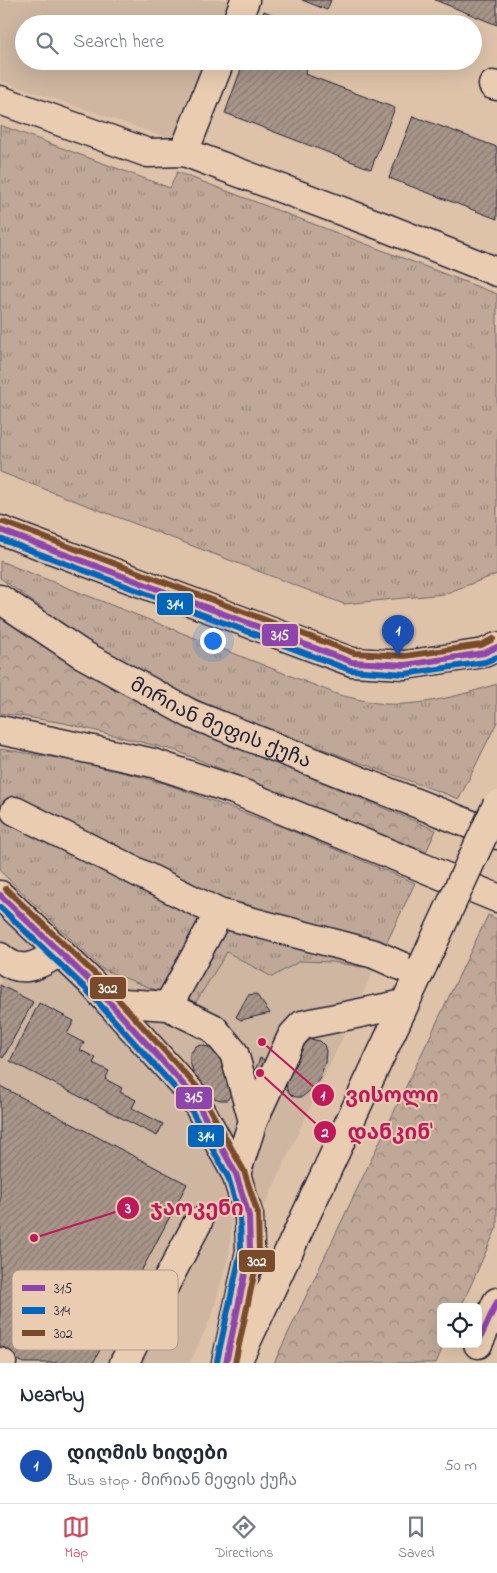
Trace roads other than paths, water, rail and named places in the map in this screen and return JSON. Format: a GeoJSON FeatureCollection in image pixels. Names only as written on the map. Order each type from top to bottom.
{"type":"FeatureCollection","features":[{"type":"Feature","properties":{"kind":"main road"},"geometry":{"type":"LineString","coordinates":[[239,15],[245,0]]}},
{"type":"Feature","properties":{"kind":"main road"},"geometry":{"type":"LineString","coordinates":[[184,152],[216,70]]}},
{"type":"Feature","properties":{"kind":"main road"},"geometry":{"type":"LineString","coordinates":[[0,100],[148,153],[184,152],[497,272]]}},
{"type":"Feature","properties":{"kind":"main road"},"geometry":{"type":"LineString","coordinates":[[0,530],[352,662],[405,665],[484,653],[497,647]]}},
{"type":"Feature","properties":{"kind":"main road","name":"მირიან მეფის ქუჩა"},"geometry":{"type":"LineString","coordinates":[[0,599],[80,653],[191,714],[497,835]]}},
{"type":"Feature","properties":{"kind":"main road"},"geometry":{"type":"LineString","coordinates":[[0,730],[162,766],[234,790],[497,898]]}},
{"type":"Feature","properties":{"kind":"main road"},"geometry":{"type":"LineString","coordinates":[[236,1363],[497,805]]}},
{"type":"Feature","properties":{"kind":"main road"},"geometry":{"type":"LineString","coordinates":[[15,811],[219,913],[374,954],[421,969]]}},
{"type":"Feature","properties":{"kind":"main road"},"geometry":{"type":"LineString","coordinates":[[0,895],[91,982],[192,1094],[236,1174],[249,1216],[250,1251],[226,1363]]}},
{"type":"Feature","properties":{"kind":"main road"},"geometry":{"type":"LineString","coordinates":[[168,1006],[219,913]]}},
{"type":"Feature","properties":{"kind":"main road"},"geometry":{"type":"LineString","coordinates":[[0,957],[4,961],[28,969],[60,952]]}},
{"type":"Feature","properties":{"kind":"main road"},"geometry":{"type":"LineString","coordinates":[[110,1002],[168,1006],[213,1028],[234,1053],[253,1121]]}},
{"type":"Feature","properties":{"kind":"main road"},"geometry":{"type":"LineString","coordinates":[[236,1174],[253,1121],[292,1036],[302,1025],[404,1004]]}},
{"type":"Feature","properties":{"kind":"main road"},"geometry":{"type":"LineString","coordinates":[[173,1270],[198,1222]]}},
{"type":"Feature","properties":{"kind":"main road"},"geometry":{"type":"LineString","coordinates":[[482,1335],[497,1302]]}},
{"type":"Feature","properties":{"kind":"main road"},"geometry":{"type":"LineString","coordinates":[[470,1363],[476,1348]]}},
{"type":"Feature","properties":{"kind":"main road"},"geometry":{"type":"LineString","coordinates":[[124,1363],[131,1350]]}},
{"type":"Feature","properties":{"kind":"place","name":"დიღმის ხიდები"},"geometry":{"type":"Point","coordinates":[398,656]}},
{"type":"Feature","properties":{"kind":"place","name":"ვისოლი"},"geometry":{"type":"Point","coordinates":[262,1042]}},
{"type":"Feature","properties":{"kind":"place","name":"დანკინ'"},"geometry":{"type":"Point","coordinates":[260,1073]}},
{"type":"Feature","properties":{"kind":"place","name":"ჯაოკენი"},"geometry":{"type":"Point","coordinates":[34,1238]}}]}
